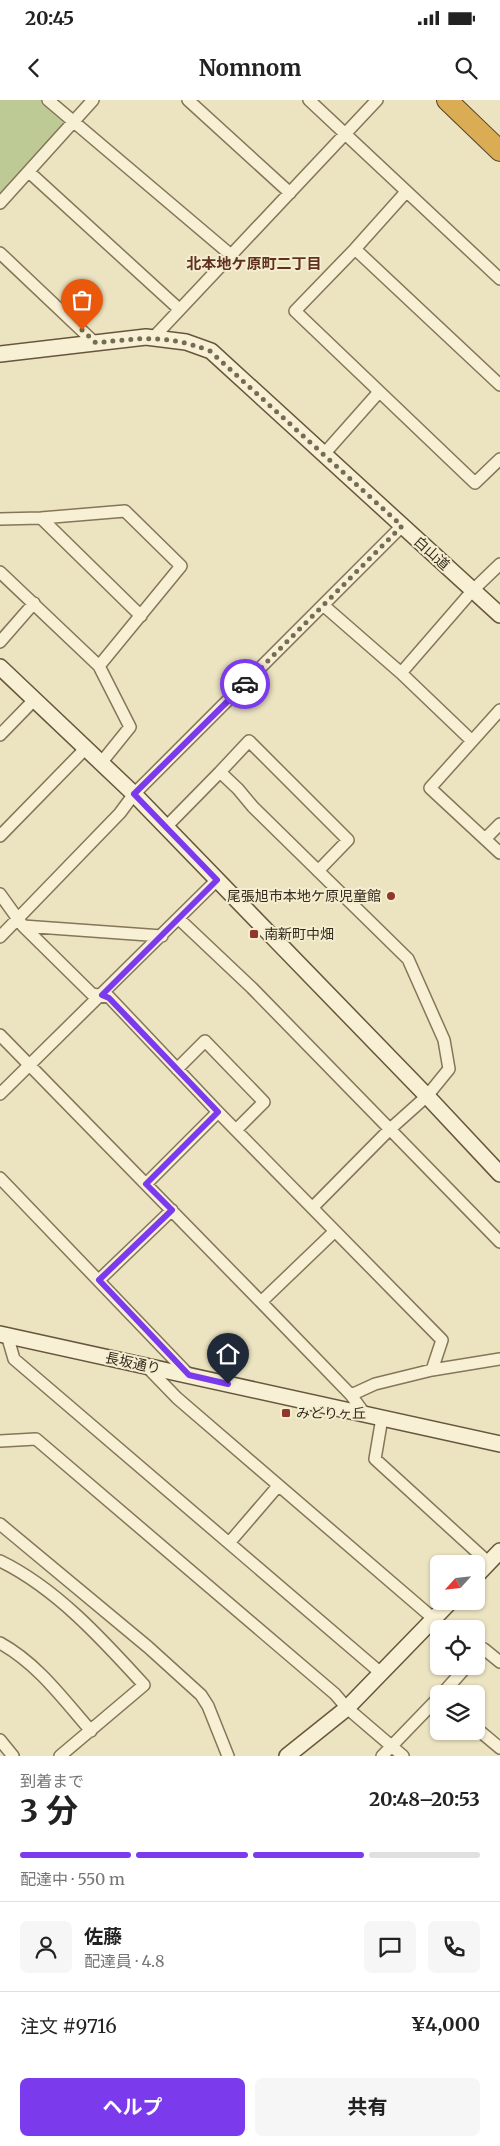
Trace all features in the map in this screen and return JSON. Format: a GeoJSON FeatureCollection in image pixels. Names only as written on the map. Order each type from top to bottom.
{"type":"FeatureCollection","features":[{"type":"Feature","properties":{"kind":"highway"},"geometry":{"type":"LineString","coordinates":[[447,100],[500,151]]}},
{"type":"Feature","properties":{"kind":"highway"},"geometry":{"type":"LineString","coordinates":[[463,100],[500,135]]}},
{"type":"Feature","properties":{"kind":"street"},"geometry":{"type":"LineString","coordinates":[[48,100],[231,255]]}},
{"type":"Feature","properties":{"kind":"street"},"geometry":{"type":"LineString","coordinates":[[0,202],[93,100]]}},
{"type":"Feature","properties":{"kind":"street"},"geometry":{"type":"LineString","coordinates":[[188,100],[290,192]]}},
{"type":"Feature","properties":{"kind":"street"},"geometry":{"type":"LineString","coordinates":[[308,100],[406,192],[498,272]]}},
{"type":"Feature","properties":{"kind":"street"},"geometry":{"type":"LineString","coordinates":[[153,338],[377,100]]}},
{"type":"Feature","properties":{"kind":"street"},"geometry":{"type":"LineString","coordinates":[[29,172],[179,309]]}},
{"type":"Feature","properties":{"kind":"street"},"geometry":{"type":"LineString","coordinates":[[406,192],[355,249],[295,311],[475,483],[500,459]]}},
{"type":"Feature","properties":{"kind":"street"},"geometry":{"type":"LineString","coordinates":[[355,249],[500,385]]}},
{"type":"Feature","properties":{"kind":"street"},"geometry":{"type":"LineString","coordinates":[[0,253],[96,343]]}},
{"type":"Feature","properties":{"kind":"street","name":"白山道"},"geometry":{"type":"LineString","coordinates":[[0,354],[146,337],[186,342],[210,351],[500,615]]}},
{"type":"Feature","properties":{"kind":"street"},"geometry":{"type":"LineString","coordinates":[[324,454],[379,392]]}},
{"type":"Feature","properties":{"kind":"street"},"geometry":{"type":"LineString","coordinates":[[0,519],[41,518],[125,511],[181,566],[99,666]]}},
{"type":"Feature","properties":{"kind":"street"},"geometry":{"type":"LineString","coordinates":[[41,518],[141,616]]}},
{"type":"Feature","properties":{"kind":"street"},"geometry":{"type":"LineString","coordinates":[[0,936],[20,922],[120,813],[134,794],[402,526]]}},
{"type":"Feature","properties":{"kind":"street"},"geometry":{"type":"LineString","coordinates":[[401,674],[473,590],[500,564]]}},
{"type":"Feature","properties":{"kind":"street"},"geometry":{"type":"LineString","coordinates":[[0,572],[99,666],[130,727],[101,763]]}},
{"type":"Feature","properties":{"kind":"street"},"geometry":{"type":"LineString","coordinates":[[0,642],[34,604]]}},
{"type":"Feature","properties":{"kind":"street"},"geometry":{"type":"LineString","coordinates":[[323,605],[401,674],[471,740]]}},
{"type":"Feature","properties":{"kind":"street"},"geometry":{"type":"LineString","coordinates":[[0,666],[134,794],[427,1096],[500,1174]]}},
{"type":"Feature","properties":{"kind":"street"},"geometry":{"type":"LineString","coordinates":[[0,736],[35,699]]}},
{"type":"Feature","properties":{"kind":"street"},"geometry":{"type":"LineString","coordinates":[[500,710],[471,740],[430,788],[500,853]]}},
{"type":"Feature","properties":{"kind":"street"},"geometry":{"type":"LineString","coordinates":[[166,827],[249,741],[348,840],[318,871]]}},
{"type":"Feature","properties":{"kind":"street"},"geometry":{"type":"LineString","coordinates":[[0,836],[86,748]]}},
{"type":"Feature","properties":{"kind":"street"},"geometry":{"type":"LineString","coordinates":[[220,772],[408,959],[444,1040],[448,1069],[427,1096],[389,1130],[313,1207]]}},
{"type":"Feature","properties":{"kind":"street"},"geometry":{"type":"LineString","coordinates":[[485,839],[500,824]]}},
{"type":"Feature","properties":{"kind":"street"},"geometry":{"type":"LineString","coordinates":[[0,1094],[217,880]]}},
{"type":"Feature","properties":{"kind":"street"},"geometry":{"type":"LineString","coordinates":[[0,894],[20,922],[92,994],[109,998],[442,1340],[432,1370]]}},
{"type":"Feature","properties":{"kind":"street"},"geometry":{"type":"LineString","coordinates":[[179,918],[252,988],[500,1242]]}},
{"type":"Feature","properties":{"kind":"street"},"geometry":{"type":"LineString","coordinates":[[20,922],[162,936]]}},
{"type":"Feature","properties":{"kind":"street"},"geometry":{"type":"LineString","coordinates":[[0,1035],[351,1395],[364,1414]]}},
{"type":"Feature","properties":{"kind":"street"},"geometry":{"type":"LineString","coordinates":[[177,1069],[205,1041],[245,1082],[264,1102],[236,1130]]}},
{"type":"Feature","properties":{"kind":"street"},"geometry":{"type":"LineString","coordinates":[[146,1184],[218,1112]]}},
{"type":"Feature","properties":{"kind":"street"},"geometry":{"type":"LineString","coordinates":[[0,1178],[189,1375]]}},
{"type":"Feature","properties":{"kind":"street"},"geometry":{"type":"LineString","coordinates":[[99,1280],[172,1210]]}},
{"type":"Feature","properties":{"kind":"street"},"geometry":{"type":"LineString","coordinates":[[261,1302],[335,1231]]}},
{"type":"Feature","properties":{"kind":"street"},"geometry":{"type":"LineString","coordinates":[[3,1334],[14,1358],[382,1674]]}},
{"type":"Feature","properties":{"kind":"street","name":"長坂通り"},"geometry":{"type":"LineString","coordinates":[[3,1334],[500,1444]]}},
{"type":"Feature","properties":{"kind":"street"},"geometry":{"type":"LineString","coordinates":[[351,1395],[375,1384],[432,1370],[500,1359]]}},
{"type":"Feature","properties":{"kind":"street"},"geometry":{"type":"LineString","coordinates":[[146,1366],[177,1398],[434,1619]]}},
{"type":"Feature","properties":{"kind":"street"},"geometry":{"type":"LineString","coordinates":[[382,1418],[375,1459],[489,1563]]}},
{"type":"Feature","properties":{"kind":"street"},"geometry":{"type":"LineString","coordinates":[[0,1441],[36,1439],[327,1688],[347,1708],[403,1756]]}},
{"type":"Feature","properties":{"kind":"street"},"geometry":{"type":"LineString","coordinates":[[229,1544],[278,1486]]}},
{"type":"Feature","properties":{"kind":"street"},"geometry":{"type":"LineString","coordinates":[[0,1524],[148,1647],[201,1695],[208,1706],[228,1756]]}},
{"type":"Feature","properties":{"kind":"street"},"geometry":{"type":"LineString","coordinates":[[485,1567],[500,1551]]}},
{"type":"Feature","properties":{"kind":"street"},"geometry":{"type":"LineString","coordinates":[[0,1561],[40,1586],[92,1628],[144,1685],[60,1756]]}},
{"type":"Feature","properties":{"kind":"street"},"geometry":{"type":"LineString","coordinates":[[287,1756],[347,1708],[442,1610]]}},
{"type":"Feature","properties":{"kind":"street"},"geometry":{"type":"LineString","coordinates":[[0,1643],[18,1653],[40,1672],[91,1731]]}},
{"type":"Feature","properties":{"kind":"street"},"geometry":{"type":"LineString","coordinates":[[485,1650],[500,1662]]}},
{"type":"Feature","properties":{"kind":"street"},"geometry":{"type":"LineString","coordinates":[[450,1685],[459,1675]]}},
{"type":"Feature","properties":{"kind":"street"},"geometry":{"type":"LineString","coordinates":[[382,1756],[430,1707]]}},
{"type":"Feature","properties":{"kind":"street"},"geometry":{"type":"LineString","coordinates":[[485,1736],[500,1748]]}},
{"type":"Feature","properties":{"kind":"street"},"geometry":{"type":"LineString","coordinates":[[0,1740],[13,1756]]}},
{"type":"Feature","properties":{"kind":"green space"},"geometry":{"type":"Polygon","coordinates":[[[0,100],[48,100],[73,122],[0,200],[0,100]]]}},
{"type":"Feature","properties":{"kind":"way so far"},"geometry":{"type":"LineString","coordinates":[[82,330],[96,343],[146,337],[186,342],[210,351],[402,526],[245,684]]}},
{"type":"Feature","properties":{"kind":"place","name":"尾張旭市本地ケ原児童館"},"geometry":{"type":"Point","coordinates":[391,896]}},
{"type":"Feature","properties":{"kind":"place","name":"南新町中畑"},"geometry":{"type":"Point","coordinates":[254,934]}},
{"type":"Feature","properties":{"kind":"place","name":"みどりヶ丘"},"geometry":{"type":"Point","coordinates":[286,1413]}},
{"type":"Feature","properties":{"kind":"district","name":"北本地ケ原町二丁目"},"geometry":{"type":"Point","coordinates":[254,263]}},
{"type":"Feature","properties":{"kind":"route"},"geometry":{"type":"LineString","coordinates":[[228,1384],[189,1375],[99,1280],[172,1210],[146,1184],[218,1112],[109,998],[102,995],[217,880],[134,794],[245,684]]}}]}
